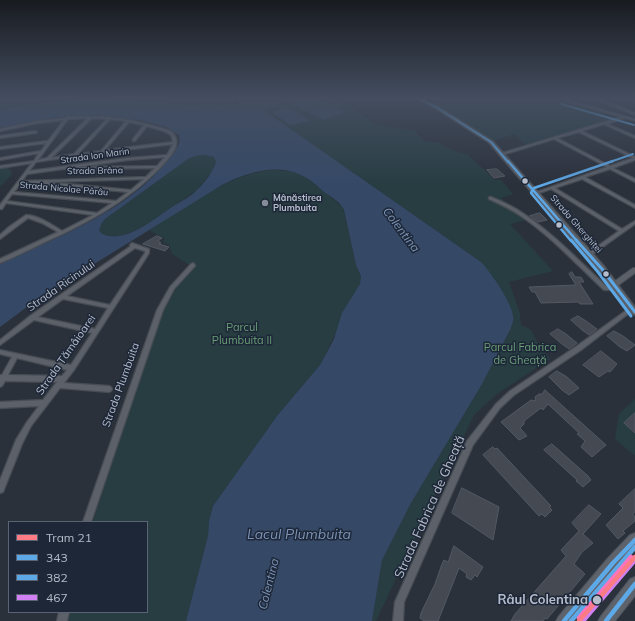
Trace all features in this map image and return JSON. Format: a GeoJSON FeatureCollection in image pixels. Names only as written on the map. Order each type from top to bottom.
{"type":"FeatureCollection","features":[{"type":"Feature","properties":{"kind":"main road","name":"Strada Gherghiței"},"geometry":{"type":"LineString","coordinates":[[469,128],[489,141],[501,154],[590,254],[633,310]]}},
{"type":"Feature","properties":{"kind":"main road"},"geometry":{"type":"LineString","coordinates":[[564,621],[613,563],[635,540]]}},
{"type":"Feature","properties":{"kind":"main road"},"geometry":{"type":"LineString","coordinates":[[606,621],[635,584]]}},
{"type":"Feature","properties":{"kind":"street"},"geometry":{"type":"LineString","coordinates":[[0,208],[60,128]]}},
{"type":"Feature","properties":{"kind":"street"},"geometry":{"type":"LineString","coordinates":[[48,159],[79,128]]}},
{"type":"Feature","properties":{"kind":"street"},"geometry":{"type":"LineString","coordinates":[[75,155],[101,128]]}},
{"type":"Feature","properties":{"kind":"street"},"geometry":{"type":"LineString","coordinates":[[102,152],[122,128]]}},
{"type":"Feature","properties":{"kind":"street"},"geometry":{"type":"LineString","coordinates":[[134,140],[144,128]]}},
{"type":"Feature","properties":{"kind":"street"},"geometry":{"type":"LineString","coordinates":[[0,262],[98,214],[131,191],[158,167],[175,143],[174,136],[170,132],[156,128]]}},
{"type":"Feature","properties":{"kind":"street"},"geometry":{"type":"LineString","coordinates":[[501,154],[590,128]]}},
{"type":"Feature","properties":{"kind":"street"},"geometry":{"type":"LineString","coordinates":[[613,128],[635,137]]}},
{"type":"Feature","properties":{"kind":"street"},"geometry":{"type":"LineString","coordinates":[[580,131],[635,158]]}},
{"type":"Feature","properties":{"kind":"street"},"geometry":{"type":"LineString","coordinates":[[0,137],[35,132]]}},
{"type":"Feature","properties":{"kind":"street"},"geometry":{"type":"LineString","coordinates":[[554,138],[635,181]]}},
{"type":"Feature","properties":{"kind":"street"},"geometry":{"type":"LineString","coordinates":[[0,148],[49,142]]}},
{"type":"Feature","properties":{"kind":"street"},"geometry":{"type":"LineString","coordinates":[[0,167],[75,155],[175,143]]}},
{"type":"Feature","properties":{"kind":"street"},"geometry":{"type":"LineString","coordinates":[[0,159],[41,152]]}},
{"type":"Feature","properties":{"kind":"street","name":"Strada Ion Marin"},"geometry":{"type":"LineString","coordinates":[[26,173],[128,159],[167,156]]}},
{"type":"Feature","properties":{"kind":"street"},"geometry":{"type":"LineString","coordinates":[[536,193],[635,158]]}},
{"type":"Feature","properties":{"kind":"street"},"geometry":{"type":"LineString","coordinates":[[67,168],[158,167]]}},
{"type":"Feature","properties":{"kind":"street"},"geometry":{"type":"LineString","coordinates":[[582,177],[635,207]]}},
{"type":"Feature","properties":{"kind":"street","name":"Strada Brâna"},"geometry":{"type":"LineString","coordinates":[[20,182],[146,178]]}},
{"type":"Feature","properties":{"kind":"street"},"geometry":{"type":"LineString","coordinates":[[20,182],[131,191]]}},
{"type":"Feature","properties":{"kind":"street"},"geometry":{"type":"LineString","coordinates":[[552,188],[622,231]]}},
{"type":"Feature","properties":{"kind":"street","name":"Strada Nicolae Pârâu"},"geometry":{"type":"LineString","coordinates":[[11,193],[116,202]]}},
{"type":"Feature","properties":{"kind":"street"},"geometry":{"type":"LineString","coordinates":[[490,198],[512,208],[530,221],[606,289],[616,287],[635,270]]}},
{"type":"Feature","properties":{"kind":"street"},"geometry":{"type":"LineString","coordinates":[[4,202],[98,214]]}},
{"type":"Feature","properties":{"kind":"street"},"geometry":{"type":"LineString","coordinates":[[0,238],[28,216],[44,222],[61,232]]}},
{"type":"Feature","properties":{"kind":"street"},"geometry":{"type":"LineString","coordinates":[[590,254],[635,222]]}},
{"type":"Feature","properties":{"kind":"street","name":"Strada Ricinului"},"geometry":{"type":"LineString","coordinates":[[0,343],[32,318],[133,246]]}},
{"type":"Feature","properties":{"kind":"street","name":"Strada Tămâioarei"},"geometry":{"type":"LineString","coordinates":[[0,489],[19,442],[29,424],[72,368],[148,252],[147,250],[133,246]]}},
{"type":"Feature","properties":{"kind":"street","name":"Strada Plumbuita"},"geometry":{"type":"LineString","coordinates":[[87,521],[160,310],[172,288],[193,265]]}},
{"type":"Feature","properties":{"kind":"street"},"geometry":{"type":"LineString","coordinates":[[62,297],[111,307]]}},
{"type":"Feature","properties":{"kind":"street","name":"Strada Fabrica de Gheață"},"geometry":{"type":"LineString","coordinates":[[398,621],[400,602],[462,460],[477,432],[498,406],[512,393],[633,310]]}},
{"type":"Feature","properties":{"kind":"street"},"geometry":{"type":"LineString","coordinates":[[32,318],[95,331]]}},
{"type":"Feature","properties":{"kind":"street"},"geometry":{"type":"LineString","coordinates":[[0,352],[72,368]]}},
{"type":"Feature","properties":{"kind":"street"},"geometry":{"type":"LineString","coordinates":[[1,380],[16,355]]}},
{"type":"Feature","properties":{"kind":"street"},"geometry":{"type":"LineString","coordinates":[[1,380],[64,378]]}},
{"type":"Feature","properties":{"kind":"street"},"geometry":{"type":"LineString","coordinates":[[58,385],[109,389]]}},
{"type":"Feature","properties":{"kind":"street"},"geometry":{"type":"LineString","coordinates":[[0,405],[45,403]]}},
{"type":"Feature","properties":{"kind":"green space","name":"Parcul Fabrica de Gheață"},"geometry":{"type":"Polygon","coordinates":[[[289,128],[399,128],[414,130],[424,141],[439,143],[452,150],[467,154],[495,180],[501,180],[513,194],[501,198],[527,220],[510,224],[553,271],[509,282],[520,313],[521,325],[531,330],[540,347],[550,359],[497,394],[474,415],[376,621],[372,621],[382,560],[411,503],[482,384],[511,328],[513,316],[512,312],[497,283],[481,262],[289,128]]]}},
{"type":"Feature","properties":{"kind":"green space"},"geometry":{"type":"Polygon","coordinates":[[[471,128],[584,128],[525,144],[515,134],[493,141],[471,128]]]}},
{"type":"Feature","properties":{"kind":"green space"},"geometry":{"type":"Polygon","coordinates":[[[204,155],[214,157],[216,162],[213,170],[197,190],[142,228],[121,236],[110,237],[99,231],[105,219],[188,159],[195,156],[204,155]]]}},
{"type":"Feature","properties":{"kind":"green space"},"geometry":{"type":"Polygon","coordinates":[[[4,167],[10,169],[12,174],[0,187],[0,168],[4,167]]]}},
{"type":"Feature","properties":{"kind":"green space","name":"Parcul Plumbuita II"},"geometry":{"type":"Polygon","coordinates":[[[273,170],[290,171],[304,176],[343,207],[356,265],[361,276],[360,284],[320,365],[277,416],[213,506],[209,521],[208,536],[186,621],[67,621],[69,613],[148,613],[148,521],[93,521],[117,444],[165,307],[177,287],[194,268],[172,254],[169,245],[162,242],[165,239],[149,230],[208,192],[224,184],[256,173],[273,170]]]}},
{"type":"Feature","properties":{"kind":"green space"},"geometry":{"type":"Polygon","coordinates":[[[635,399],[635,413],[624,423],[635,433],[635,456],[615,439],[619,414],[635,399]]]}},
{"type":"Feature","properties":{"kind":"water","name":"Lacul Plumbuita"},"geometry":{"type":"Polygon","coordinates":[[[168,128],[289,128],[481,262],[490,272],[512,310],[513,320],[511,328],[482,384],[411,503],[382,560],[372,621],[186,621],[208,536],[209,521],[213,506],[277,416],[320,365],[334,339],[342,313],[360,284],[361,276],[356,265],[344,210],[336,200],[301,175],[291,171],[271,170],[251,173],[222,185],[39,298],[0,327],[0,264],[91,221],[133,194],[152,178],[169,159],[178,145],[180,139],[179,135],[168,128]],[[204,155],[195,156],[188,159],[105,219],[99,230],[101,233],[110,236],[119,236],[128,234],[147,224],[197,190],[206,180],[216,162],[214,157],[204,155]]]}},
{"type":"Feature","properties":{"kind":"building"},"geometry":{"type":"Polygon","coordinates":[[[497,169],[505,176],[494,178],[487,170],[497,169]]]}},
{"type":"Feature","properties":{"kind":"building"},"geometry":{"type":"Polygon","coordinates":[[[540,213],[547,220],[538,222],[530,216],[540,213]]]}},
{"type":"Feature","properties":{"kind":"building"},"geometry":{"type":"Polygon","coordinates":[[[157,236],[162,238],[158,241],[161,243],[159,244],[169,247],[165,251],[143,244],[157,236]]]}},
{"type":"Feature","properties":{"kind":"building"},"geometry":{"type":"Polygon","coordinates":[[[572,272],[575,277],[581,277],[584,282],[579,282],[593,304],[580,304],[578,302],[541,303],[535,292],[532,292],[529,287],[576,285],[569,274],[572,272]]]}},
{"type":"Feature","properties":{"kind":"building"},"geometry":{"type":"Polygon","coordinates":[[[578,316],[597,329],[589,335],[571,320],[578,316]]]}},
{"type":"Feature","properties":{"kind":"building"},"geometry":{"type":"Polygon","coordinates":[[[558,329],[577,343],[569,349],[562,344],[550,334],[558,329]]]}},
{"type":"Feature","properties":{"kind":"building"},"geometry":{"type":"Polygon","coordinates":[[[614,331],[635,345],[627,351],[620,347],[607,336],[614,331]]]}},
{"type":"Feature","properties":{"kind":"building"},"geometry":{"type":"Polygon","coordinates":[[[601,351],[617,364],[610,372],[608,371],[599,377],[583,365],[601,351]]]}},
{"type":"Feature","properties":{"kind":"building"},"geometry":{"type":"Polygon","coordinates":[[[557,371],[567,377],[579,388],[569,395],[562,390],[549,377],[557,371]]]}},
{"type":"Feature","properties":{"kind":"building"},"geometry":{"type":"Polygon","coordinates":[[[545,390],[606,445],[592,457],[581,447],[585,441],[577,434],[579,433],[548,404],[543,410],[541,408],[524,421],[524,424],[520,428],[527,436],[519,440],[501,422],[531,400],[536,401],[535,397],[542,394],[545,390]]]}},
{"type":"Feature","properties":{"kind":"building"},"geometry":{"type":"Polygon","coordinates":[[[635,413],[635,433],[624,423],[635,413]]]}},
{"type":"Feature","properties":{"kind":"building"},"geometry":{"type":"Polygon","coordinates":[[[552,444],[591,480],[583,487],[576,481],[577,480],[544,450],[552,444]]]}},
{"type":"Feature","properties":{"kind":"building"},"geometry":{"type":"Polygon","coordinates":[[[493,447],[495,449],[497,448],[551,506],[549,507],[552,510],[545,517],[542,514],[539,516],[483,455],[493,447]]]}},
{"type":"Feature","properties":{"kind":"building"},"geometry":{"type":"Polygon","coordinates":[[[462,488],[499,507],[493,540],[452,513],[462,488]]]}},
{"type":"Feature","properties":{"kind":"building"},"geometry":{"type":"Polygon","coordinates":[[[635,489],[635,512],[633,514],[635,521],[623,531],[625,533],[618,539],[606,525],[623,508],[619,504],[635,489]]]}},
{"type":"Feature","properties":{"kind":"building"},"geometry":{"type":"Polygon","coordinates":[[[589,505],[601,514],[583,534],[593,543],[582,552],[574,564],[585,574],[547,619],[545,618],[543,621],[511,621],[515,614],[566,556],[561,550],[579,531],[572,523],[589,505]]]}},
{"type":"Feature","properties":{"kind":"building"},"geometry":{"type":"Polygon","coordinates":[[[454,546],[483,567],[477,577],[475,575],[471,580],[466,577],[467,574],[459,568],[438,621],[424,621],[420,618],[421,613],[435,584],[442,564],[444,560],[448,562],[454,546]]]}},
{"type":"Feature","properties":{"kind":"tram line","name":"21"},"geometry":{"type":"LineString","coordinates":[[579,621],[635,557]]}},
{"type":"Feature","properties":{"kind":"transit line","name":"343"},"geometry":{"type":"LineString","coordinates":[[469,128],[491,142],[602,269],[635,312]]}},
{"type":"Feature","properties":{"kind":"transit line","name":"382"},"geometry":{"type":"LineString","coordinates":[[631,316],[598,272],[531,193],[534,188],[633,154]]}},
{"type":"Feature","properties":{"kind":"transit line"},"geometry":{"type":"LineString","coordinates":[[564,621],[613,563],[635,540]]}},
{"type":"Feature","properties":{"kind":"transit line","name":"382"},"geometry":{"type":"LineString","coordinates":[[571,621],[635,547]]}},
{"type":"Feature","properties":{"kind":"transit line"},"geometry":{"type":"LineString","coordinates":[[579,618],[631,557]]}},
{"type":"Feature","properties":{"kind":"transit line","name":"467"},"geometry":{"type":"LineString","coordinates":[[583,621],[635,560]]}},
{"type":"Feature","properties":{"kind":"transit line"},"geometry":{"type":"LineString","coordinates":[[606,621],[635,584]]}},
{"type":"Feature","properties":{"kind":"place","name":"Mânăstirea Plumbuita"},"geometry":{"type":"Point","coordinates":[265,203]}},
{"type":"Feature","properties":{"kind":"place","name":"Râul Colentina"},"geometry":{"type":"Point","coordinates":[597,600]}},
{"type":"Feature","properties":{"kind":"water label","name":"Colentina"},"geometry":{"type":"Point","coordinates":[401,230]}},
{"type":"Feature","properties":{"kind":"water label","name":"Colentina"},"geometry":{"type":"Point","coordinates":[269,584]}}]}
